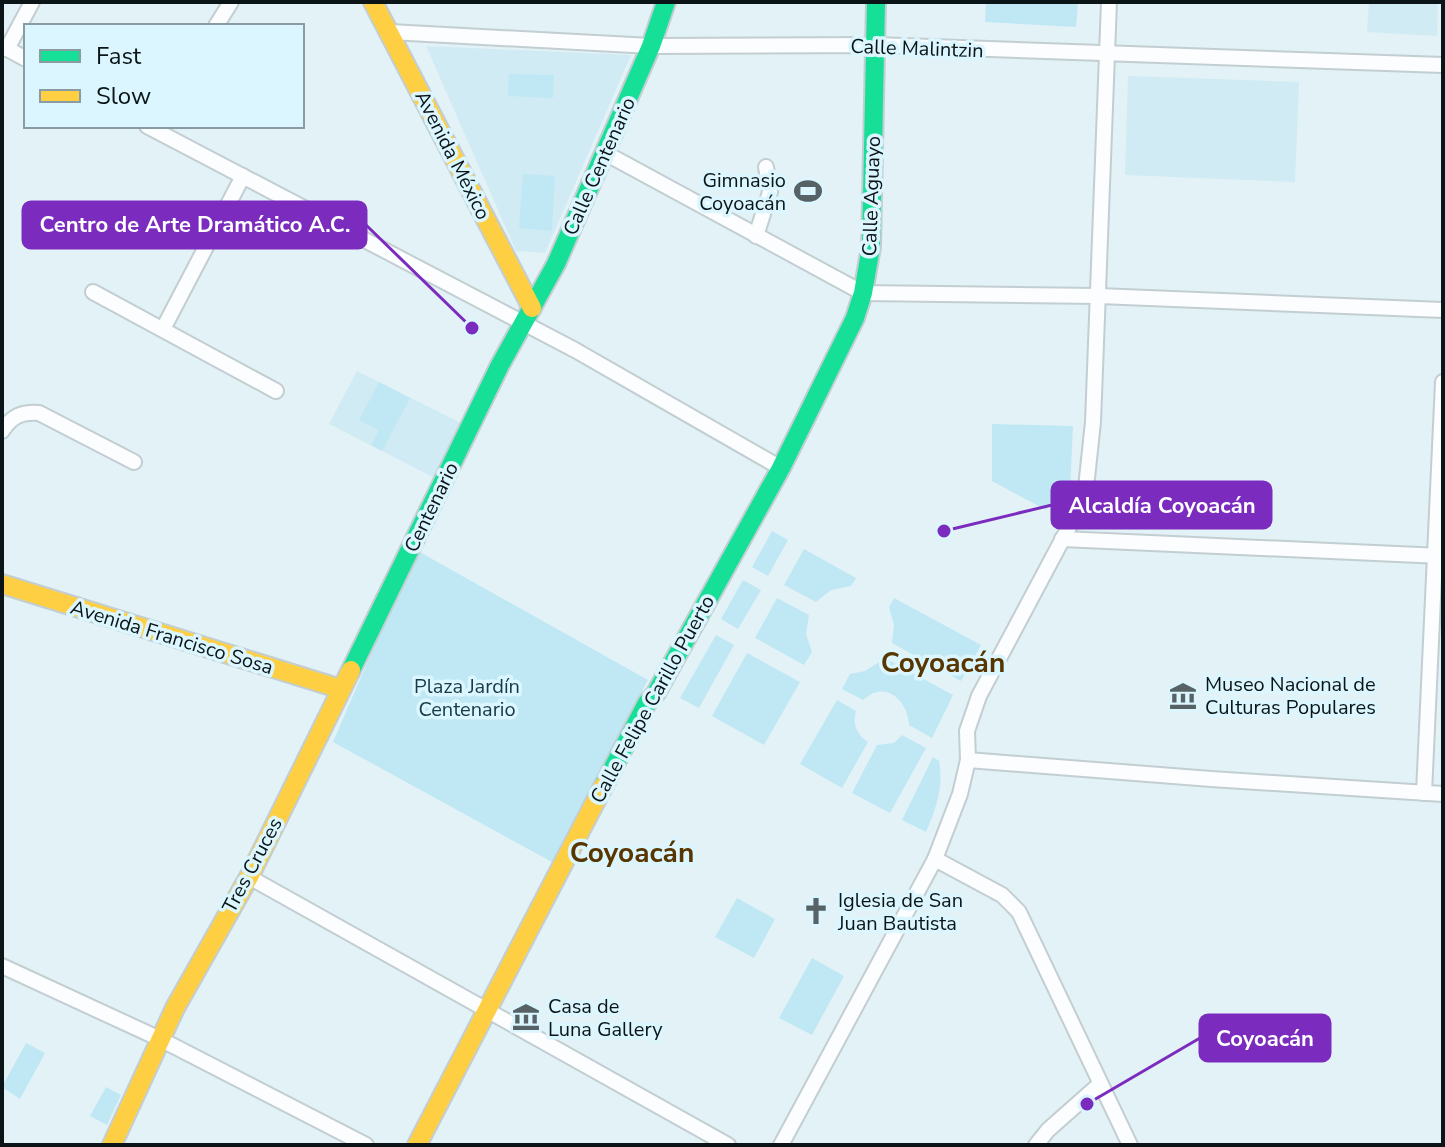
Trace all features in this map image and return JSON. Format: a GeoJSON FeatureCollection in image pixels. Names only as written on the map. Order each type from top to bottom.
{"type":"FeatureCollection","features":[{"type":"Feature","properties":{"kind":"street"},"geometry":{"type":"LineString","coordinates":[[24,58],[4,47],[32,2]]}},
{"type":"Feature","properties":{"kind":"street"},"geometry":{"type":"LineString","coordinates":[[217,24],[231,2]]}},
{"type":"Feature","properties":{"kind":"street","name":"Avenida México"},"geometry":{"type":"LineString","coordinates":[[373,2],[532,308]]}},
{"type":"Feature","properties":{"kind":"street","name":"Calle Centenario"},"geometry":{"type":"LineString","coordinates":[[522,324],[556,264],[651,46],[666,2]]}},
{"type":"Feature","properties":{"kind":"street","name":"Calle Aguayo"},"geometry":{"type":"LineString","coordinates":[[781,468],[855,318],[863,293],[871,247],[876,2]]}},
{"type":"Feature","properties":{"kind":"street"},"geometry":{"type":"LineString","coordinates":[[781,1145],[935,859],[960,794],[968,760],[967,731],[979,696],[1085,497],[1093,422],[1109,2]]}},
{"type":"Feature","properties":{"kind":"street","name":"Calle Malintzin"},"geometry":{"type":"LineString","coordinates":[[390,32],[651,46],[875,45],[1443,65]]}},
{"type":"Feature","properties":{"kind":"street"},"geometry":{"type":"LineString","coordinates":[[152,128],[575,350],[781,468]]}},
{"type":"Feature","properties":{"kind":"street"},"geometry":{"type":"LineString","coordinates":[[605,153],[863,293],[1099,296],[1443,310]]}},
{"type":"Feature","properties":{"kind":"street"},"geometry":{"type":"LineString","coordinates":[[756,236],[770,192],[766,167]]}},
{"type":"Feature","properties":{"kind":"street"},"geometry":{"type":"LineString","coordinates":[[163,329],[243,176]]}},
{"type":"Feature","properties":{"kind":"street"},"geometry":{"type":"LineString","coordinates":[[93,292],[276,391]]}},
{"type":"Feature","properties":{"kind":"street","name":"Centenario"},"geometry":{"type":"LineString","coordinates":[[341,689],[522,324]]}},
{"type":"Feature","properties":{"kind":"street"},"geometry":{"type":"LineString","coordinates":[[1424,793],[1438,556],[1443,382]]}},
{"type":"Feature","properties":{"kind":"street"},"geometry":{"type":"LineString","coordinates":[[2,431],[11,417],[27,412],[39,413],[134,462]]}},
{"type":"Feature","properties":{"kind":"street","name":"Calle Felipe Carillo Puerto"},"geometry":{"type":"LineString","coordinates":[[417,1145],[647,703],[656,693],[781,468]]}},
{"type":"Feature","properties":{"kind":"street"},"geometry":{"type":"LineString","coordinates":[[1062,539],[1438,556]]}},
{"type":"Feature","properties":{"kind":"street","name":"Avenida Francisco Sosa"},"geometry":{"type":"LineString","coordinates":[[2,584],[341,689]]}},
{"type":"Feature","properties":{"kind":"street","name":"Tres Cruces"},"geometry":{"type":"LineString","coordinates":[[112,1145],[160,1039],[211,939],[249,877],[341,689]]}},
{"type":"Feature","properties":{"kind":"street"},"geometry":{"type":"LineString","coordinates":[[968,760],[1443,794]]}},
{"type":"Feature","properties":{"kind":"street"},"geometry":{"type":"LineString","coordinates":[[935,859],[1002,895],[1019,912],[1130,1145]]}},
{"type":"Feature","properties":{"kind":"street"},"geometry":{"type":"LineString","coordinates":[[249,877],[728,1145]]}},
{"type":"Feature","properties":{"kind":"street"},"geometry":{"type":"LineString","coordinates":[[2,966],[160,1039],[366,1145]]}},
{"type":"Feature","properties":{"kind":"street"},"geometry":{"type":"LineString","coordinates":[[1036,1145],[1048,1130],[1100,1084]]}},
{"type":"Feature","properties":{"kind":"shaded area"},"geometry":{"type":"Polygon","coordinates":[[[1369,2],[1438,2],[1437,36],[1367,32],[1369,2]]]}},
{"type":"Feature","properties":{"kind":"shaded area"},"geometry":{"type":"Polygon","coordinates":[[[426,46],[631,55],[545,253],[516,251],[426,46]]]}},
{"type":"Feature","properties":{"kind":"shaded area"},"geometry":{"type":"Polygon","coordinates":[[[1128,76],[1299,82],[1295,182],[1125,175],[1128,76]]]}},
{"type":"Feature","properties":{"kind":"shaded area"},"geometry":{"type":"Polygon","coordinates":[[[357,371],[461,423],[433,477],[329,424],[357,371]]]}},
{"type":"Feature","properties":{"kind":"green space"},"geometry":{"type":"Polygon","coordinates":[[[986,2],[1078,2],[1076,27],[985,22],[986,2]]]}},
{"type":"Feature","properties":{"kind":"green space"},"geometry":{"type":"Polygon","coordinates":[[[509,74],[554,75],[553,98],[508,96],[509,74]]]}},
{"type":"Feature","properties":{"kind":"green space"},"geometry":{"type":"Polygon","coordinates":[[[523,174],[555,176],[552,231],[519,228],[523,174]]]}},
{"type":"Feature","properties":{"kind":"green space"},"geometry":{"type":"Polygon","coordinates":[[[379,382],[410,398],[382,451],[371,445],[379,430],[359,420],[379,382]]]}},
{"type":"Feature","properties":{"kind":"green space"},"geometry":{"type":"Polygon","coordinates":[[[992,424],[1073,426],[1070,491],[1063,488],[1046,510],[992,481],[992,424]]]}},
{"type":"Feature","properties":{"kind":"green space"},"geometry":{"type":"Polygon","coordinates":[[[772,531],[788,540],[768,576],[752,567],[772,531]]]}},
{"type":"Feature","properties":{"kind":"green space"},"geometry":{"type":"Polygon","coordinates":[[[804,549],[856,578],[851,586],[831,590],[816,602],[784,585],[804,549]]]}},
{"type":"Feature","properties":{"kind":"green space","name":"Plaza Jardín Centenario"},"geometry":{"type":"Polygon","coordinates":[[[416,550],[648,680],[552,862],[333,742],[416,550]]]}},
{"type":"Feature","properties":{"kind":"green space"},"geometry":{"type":"Polygon","coordinates":[[[743,580],[761,590],[738,629],[721,619],[743,580]]]}},
{"type":"Feature","properties":{"kind":"green space"},"geometry":{"type":"Polygon","coordinates":[[[777,598],[809,615],[806,634],[812,652],[804,665],[755,638],[777,598]]]}},
{"type":"Feature","properties":{"kind":"green space"},"geometry":{"type":"Polygon","coordinates":[[[894,598],[981,645],[961,681],[892,643],[894,625],[889,607],[894,598]]]}},
{"type":"Feature","properties":{"kind":"green space"},"geometry":{"type":"Polygon","coordinates":[[[716,635],[734,645],[699,708],[680,698],[716,635]]]}},
{"type":"Feature","properties":{"kind":"green space"},"geometry":{"type":"Polygon","coordinates":[[[747,653],[800,682],[764,745],[712,716],[747,653]]]}},
{"type":"Feature","properties":{"kind":"green space"},"geometry":{"type":"Polygon","coordinates":[[[885,658],[953,695],[932,738],[909,725],[904,708],[894,695],[879,692],[863,700],[842,689],[850,674],[865,671],[885,658]]]}},
{"type":"Feature","properties":{"kind":"green space"},"geometry":{"type":"Polygon","coordinates":[[[837,700],[856,711],[856,729],[868,742],[842,788],[800,764],[837,700]]]}},
{"type":"Feature","properties":{"kind":"green space"},"geometry":{"type":"Polygon","coordinates":[[[902,735],[926,748],[890,813],[852,793],[877,745],[894,743],[902,735]]]}},
{"type":"Feature","properties":{"kind":"green space"},"geometry":{"type":"Polygon","coordinates":[[[933,757],[939,761],[940,788],[926,832],[902,820],[933,757]]]}},
{"type":"Feature","properties":{"kind":"green space"},"geometry":{"type":"Polygon","coordinates":[[[737,898],[775,919],[754,958],[715,937],[737,898]]]}},
{"type":"Feature","properties":{"kind":"green space"},"geometry":{"type":"Polygon","coordinates":[[[812,958],[844,976],[812,1035],[779,1018],[812,958]]]}},
{"type":"Feature","properties":{"kind":"green space"},"geometry":{"type":"Polygon","coordinates":[[[26,1043],[45,1053],[20,1099],[2,1087],[26,1043]]]}},
{"type":"Feature","properties":{"kind":"green space"},"geometry":{"type":"Polygon","coordinates":[[[106,1087],[121,1095],[107,1125],[90,1116],[106,1087]]]}},
{"type":"Feature","properties":{"kind":"traffic: fast"},"geometry":{"type":"LineString","coordinates":[[351,670],[500,365],[556,264],[651,46],[666,2]]}},
{"type":"Feature","properties":{"kind":"traffic: fast"},"geometry":{"type":"LineString","coordinates":[[604,785],[647,703],[656,693],[781,468],[855,318],[871,247],[876,2]]}},
{"type":"Feature","properties":{"kind":"traffic: slow"},"geometry":{"type":"LineString","coordinates":[[373,2],[532,308]]}},
{"type":"Feature","properties":{"kind":"traffic: slow"},"geometry":{"type":"LineString","coordinates":[[2,584],[341,689]]}},
{"type":"Feature","properties":{"kind":"traffic: slow"},"geometry":{"type":"LineString","coordinates":[[112,1145],[175,1008],[249,877],[351,670]]}},
{"type":"Feature","properties":{"kind":"traffic: slow"},"geometry":{"type":"LineString","coordinates":[[417,1145],[604,785]]}},
{"type":"Feature","properties":{"kind":"place","name":"Gimnasio Coyoacán"},"geometry":{"type":"Point","coordinates":[808,191]}},
{"type":"Feature","properties":{"kind":"place","name":"Centro de Arte Dramático A.C."},"geometry":{"type":"Point","coordinates":[472,328]}},
{"type":"Feature","properties":{"kind":"place","name":"Alcaldía Coyoacán"},"geometry":{"type":"Point","coordinates":[944,531]}},
{"type":"Feature","properties":{"kind":"place","name":"Museo Nacional de Culturas Populares"},"geometry":{"type":"Point","coordinates":[1183,696]}},
{"type":"Feature","properties":{"kind":"place","name":"Iglesia de San Juan Bautista"},"geometry":{"type":"Point","coordinates":[816,911]}},
{"type":"Feature","properties":{"kind":"place","name":"Casa de Luna Gallery"},"geometry":{"type":"Point","coordinates":[526,1017]}},
{"type":"Feature","properties":{"kind":"place","name":"Coyoacán"},"geometry":{"type":"Point","coordinates":[1087,1104]}},
{"type":"Feature","properties":{"kind":"district","name":"Coyoacán"},"geometry":{"type":"Point","coordinates":[943,662]}},
{"type":"Feature","properties":{"kind":"district","name":"Coyoacán"},"geometry":{"type":"Point","coordinates":[632,852]}}]}
